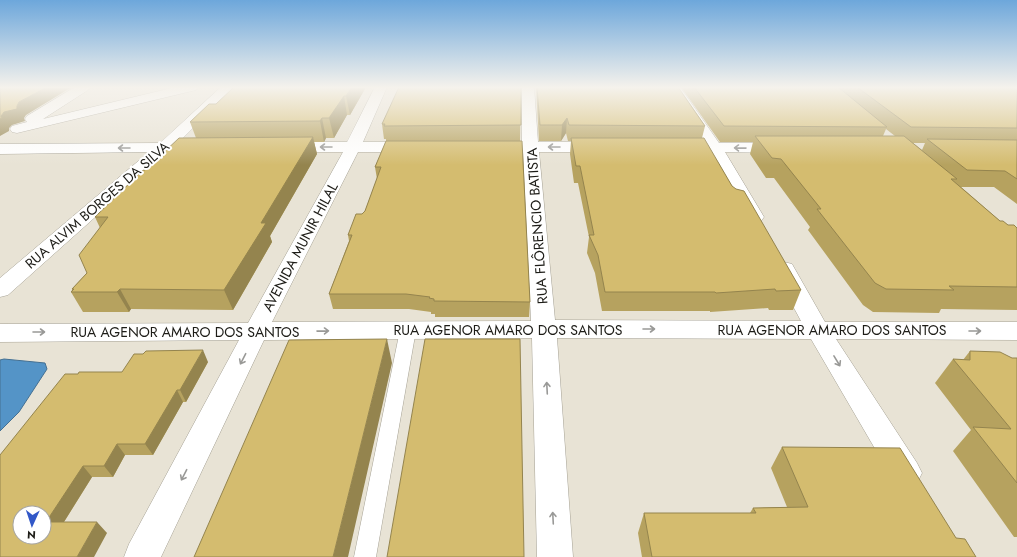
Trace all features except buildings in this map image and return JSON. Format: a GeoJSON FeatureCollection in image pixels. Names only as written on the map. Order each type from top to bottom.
{"type":"FeatureCollection","features":[{"type":"Feature","properties":{"kind":"street"},"geometry":{"type":"LineString","coordinates":[[0,140],[43,113]]}},
{"type":"Feature","properties":{"kind":"street"},"geometry":{"type":"LineString","coordinates":[[17,129],[84,113]]}},
{"type":"Feature","properties":{"kind":"street","name":"RUA ALVIM BORGES DA SILVA"},"geometry":{"type":"LineString","coordinates":[[0,290],[163,148],[200,113]]}},
{"type":"Feature","properties":{"kind":"street","name":"AVENIDA MUNIR HILAL"},"geometry":{"type":"LineString","coordinates":[[142,557],[257,331],[353,148],[369,113]]}},
{"type":"Feature","properties":{"kind":"street","name":"RUA FLÔRENCIO BATISTA"},"geometry":{"type":"LineString","coordinates":[[529,113],[544,329],[555,557]]}},
{"type":"Feature","properties":{"kind":"street"},"geometry":{"type":"LineString","coordinates":[[691,113],[714,148],[818,330],[916,490]]}},
{"type":"Feature","properties":{"kind":"street"},"geometry":{"type":"LineString","coordinates":[[0,149],[211,147]]}},
{"type":"Feature","properties":{"kind":"street"},"geometry":{"type":"LineString","coordinates":[[273,147],[426,147]]}},
{"type":"Feature","properties":{"kind":"street"},"geometry":{"type":"LineString","coordinates":[[480,147],[616,147]]}},
{"type":"Feature","properties":{"kind":"street"},"geometry":{"type":"LineString","coordinates":[[662,147],[797,148]]}},
{"type":"Feature","properties":{"kind":"street","name":"RUA AGENOR AMARO DOS SANTOS"},"geometry":{"type":"LineString","coordinates":[[0,333],[544,329],[1017,331]]}},
{"type":"Feature","properties":{"kind":"lane"},"geometry":{"type":"LineString","coordinates":[[365,557],[408,330]]}},
{"type":"Feature","properties":{"kind":"water"},"geometry":{"type":"Polygon","coordinates":[[[4,359],[45,363],[47,369],[19,412],[0,431],[0,360],[4,359]]]}}]}
